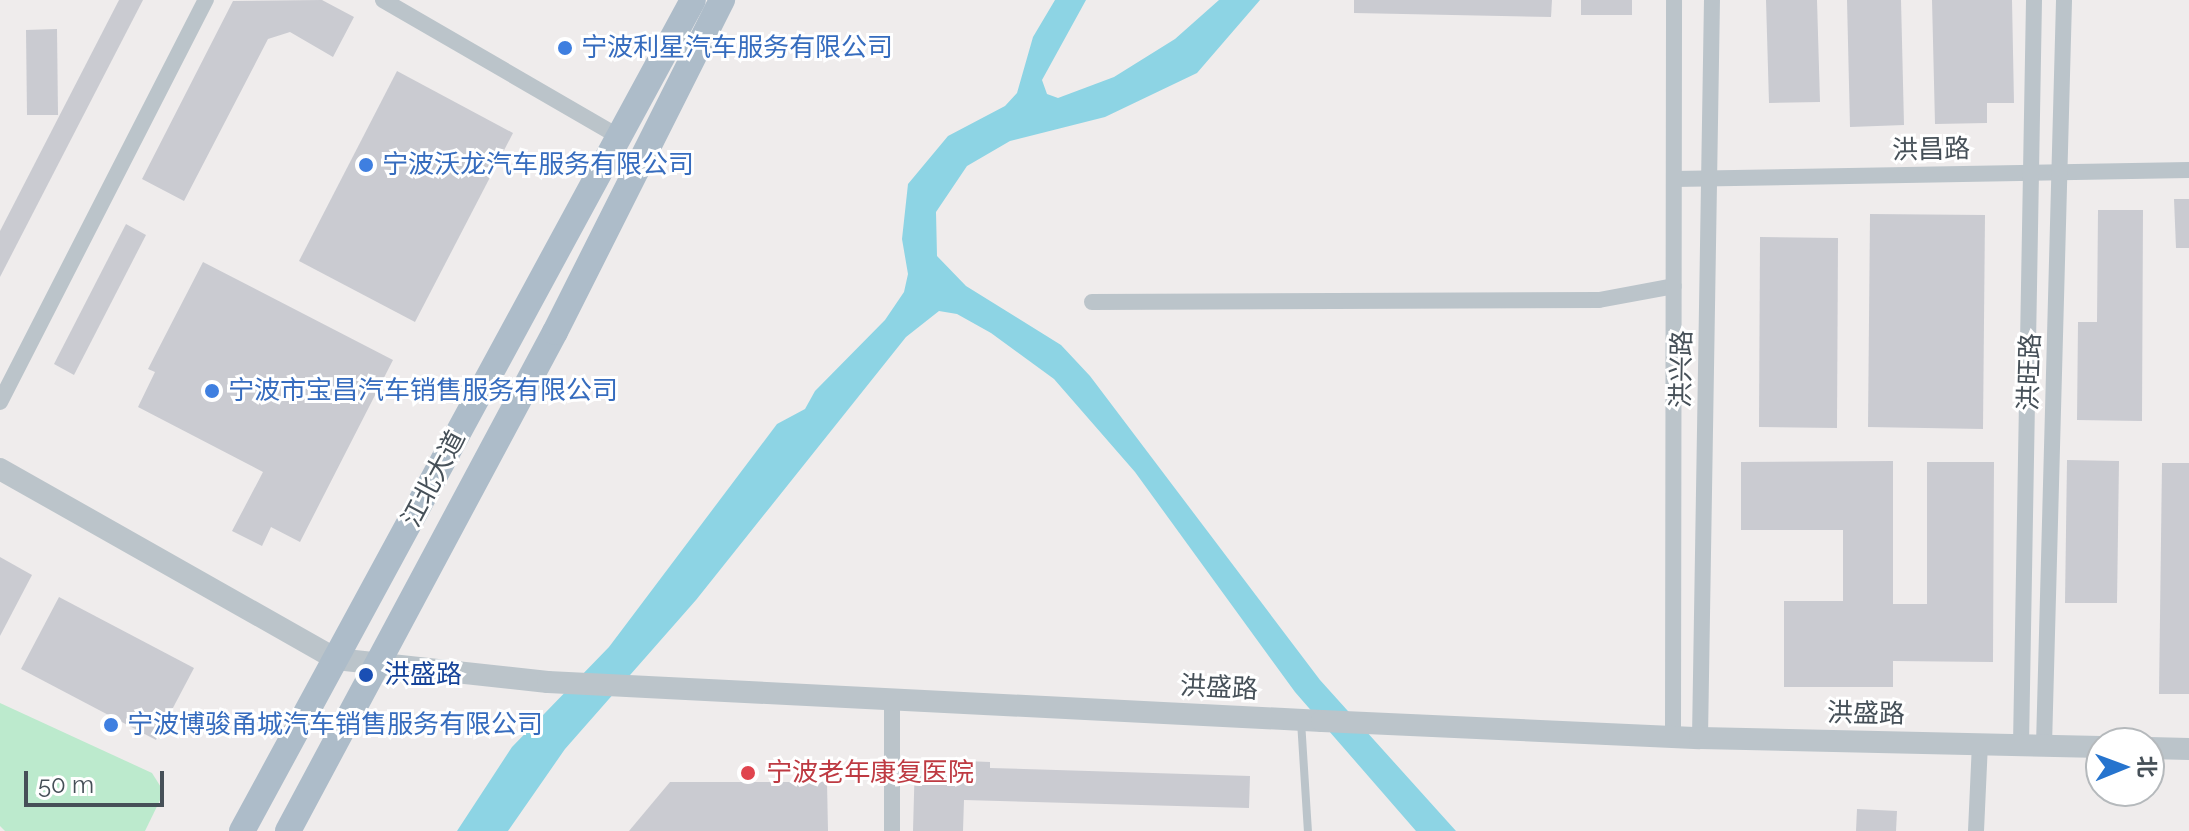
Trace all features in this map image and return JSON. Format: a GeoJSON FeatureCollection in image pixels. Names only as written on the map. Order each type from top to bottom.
{"type":"FeatureCollection","features":[{"type":"Feature","properties":{"kind":"main road","name":"江北大道"},"geometry":{"type":"LineString","coordinates":[[242,831],[693,0]]}},
{"type":"Feature","properties":{"kind":"main road","name":"江北大道"},"geometry":{"type":"LineString","coordinates":[[288,831],[555,332],[722,0]]}},
{"type":"Feature","properties":{"kind":"street"},"geometry":{"type":"LineString","coordinates":[[0,402],[206,0]]}},
{"type":"Feature","properties":{"kind":"street"},"geometry":{"type":"LineString","coordinates":[[383,0],[619,137]]}},
{"type":"Feature","properties":{"kind":"street","name":"洪兴路"},"geometry":{"type":"LineString","coordinates":[[1673,737],[1674,0]]}},
{"type":"Feature","properties":{"kind":"street","name":"洪兴路"},"geometry":{"type":"LineString","coordinates":[[1700,738],[1712,0]]}},
{"type":"Feature","properties":{"kind":"street","name":"洪旺路"},"geometry":{"type":"LineString","coordinates":[[2021,745],[2034,0]]}},
{"type":"Feature","properties":{"kind":"street","name":"洪旺路"},"geometry":{"type":"LineString","coordinates":[[2044,745],[2064,0]]}},
{"type":"Feature","properties":{"kind":"street","name":"洪昌路"},"geometry":{"type":"LineString","coordinates":[[1674,179],[2189,170]]}},
{"type":"Feature","properties":{"kind":"street"},"geometry":{"type":"LineString","coordinates":[[1092,302],[1599,300],[1674,286]]}},
{"type":"Feature","properties":{"kind":"street"},"geometry":{"type":"LineString","coordinates":[[0,469],[336,659]]}},
{"type":"Feature","properties":{"kind":"street","name":"洪盛路"},"geometry":{"type":"LineString","coordinates":[[336,659],[377,660],[548,682],[1311,721],[1700,738],[2085,746]]}},
{"type":"Feature","properties":{"kind":"street"},"geometry":{"type":"LineString","coordinates":[[892,698],[892,831]]}},
{"type":"Feature","properties":{"kind":"street"},"geometry":{"type":"LineString","coordinates":[[1976,831],[1980,744]]}},
{"type":"Feature","properties":{"kind":"street"},"geometry":{"type":"LineString","coordinates":[[2165,748],[2189,749]]}},
{"type":"Feature","properties":{"kind":"lane"},"geometry":{"type":"LineString","coordinates":[[1308,831],[1311,721]]}},
{"type":"Feature","properties":{"kind":"green space"},"geometry":{"type":"Polygon","coordinates":[[[0,703],[152,773],[164,792],[145,831],[5,831],[0,826],[0,703]]]}},
{"type":"Feature","properties":{"kind":"water"},"geometry":{"type":"Polygon","coordinates":[[[1055,0],[1086,0],[1042,80],[1047,94],[1058,98],[1114,77],[1175,39],[1219,0],[1260,0],[1197,73],[1105,117],[1010,141],[967,166],[936,212],[937,256],[966,286],[1061,345],[1090,376],[1320,680],[1456,831],[1416,831],[1295,692],[1135,472],[1054,379],[991,333],[957,314],[939,311],[906,337],[696,600],[565,749],[508,831],[457,831],[512,747],[609,647],[777,424],[805,409],[815,391],[885,320],[904,292],[908,274],[902,239],[908,184],[948,136],[1005,106],[1017,93],[1033,37],[1055,0]]]}},
{"type":"Feature","properties":{"kind":"building"},"geometry":{"type":"Polygon","coordinates":[[[119,0],[143,0],[0,277],[0,231],[119,0]]]}},
{"type":"Feature","properties":{"kind":"building"},"geometry":{"type":"Polygon","coordinates":[[[322,0],[354,17],[333,57],[290,32],[268,39],[184,201],[142,179],[233,1],[322,0]]]}},
{"type":"Feature","properties":{"kind":"building"},"geometry":{"type":"Polygon","coordinates":[[[1354,0],[1552,0],[1551,17],[1354,13],[1354,0]]]}},
{"type":"Feature","properties":{"kind":"building"},"geometry":{"type":"Polygon","coordinates":[[[1581,0],[1632,0],[1632,15],[1581,15],[1581,0]]]}},
{"type":"Feature","properties":{"kind":"building"},"geometry":{"type":"Polygon","coordinates":[[[1766,0],[1817,0],[1820,102],[1769,103],[1766,0]]]}},
{"type":"Feature","properties":{"kind":"building"},"geometry":{"type":"Polygon","coordinates":[[[1847,0],[1901,0],[1904,125],[1850,127],[1847,0]]]}},
{"type":"Feature","properties":{"kind":"building"},"geometry":{"type":"Polygon","coordinates":[[[1932,0],[2012,0],[2014,103],[1987,103],[1987,123],[1935,124],[1932,0]]]}},
{"type":"Feature","properties":{"kind":"building"},"geometry":{"type":"Polygon","coordinates":[[[57,29],[58,115],[27,115],[26,30],[57,29]]]}},
{"type":"Feature","properties":{"kind":"building"},"geometry":{"type":"Polygon","coordinates":[[[397,71],[513,133],[415,322],[299,261],[397,71]]]}},
{"type":"Feature","properties":{"kind":"building"},"geometry":{"type":"Polygon","coordinates":[[[2174,199],[2189,199],[2189,248],[2176,248],[2174,199]]]}},
{"type":"Feature","properties":{"kind":"building"},"geometry":{"type":"Polygon","coordinates":[[[2098,210],[2143,210],[2142,421],[2077,420],[2078,322],[2097,322],[2098,210]]]}},
{"type":"Feature","properties":{"kind":"building"},"geometry":{"type":"Polygon","coordinates":[[[1870,214],[1985,215],[1983,429],[1868,427],[1870,214]]]}},
{"type":"Feature","properties":{"kind":"building"},"geometry":{"type":"Polygon","coordinates":[[[126,224],[146,235],[74,375],[54,364],[126,224]]]}},
{"type":"Feature","properties":{"kind":"building"},"geometry":{"type":"Polygon","coordinates":[[[1760,237],[1838,238],[1837,428],[1759,427],[1760,237]]]}},
{"type":"Feature","properties":{"kind":"building"},"geometry":{"type":"Polygon","coordinates":[[[203,262],[393,360],[300,542],[271,527],[262,546],[232,531],[263,472],[138,407],[155,372],[148,369],[203,262]]]}},
{"type":"Feature","properties":{"kind":"building"},"geometry":{"type":"Polygon","coordinates":[[[2067,460],[2119,461],[2117,603],[2065,603],[2067,460]]]}},
{"type":"Feature","properties":{"kind":"building"},"geometry":{"type":"Polygon","coordinates":[[[1893,461],[1893,604],[1927,604],[1927,462],[1994,462],[1993,662],[1893,661],[1893,687],[1784,687],[1784,601],[1843,601],[1843,530],[1741,530],[1741,462],[1893,461]]]}},
{"type":"Feature","properties":{"kind":"building"},"geometry":{"type":"Polygon","coordinates":[[[2162,463],[2189,463],[2189,694],[2159,694],[2162,463]]]}},
{"type":"Feature","properties":{"kind":"building"},"geometry":{"type":"Polygon","coordinates":[[[0,557],[32,575],[0,636],[0,557]]]}},
{"type":"Feature","properties":{"kind":"building"},"geometry":{"type":"Polygon","coordinates":[[[59,597],[194,668],[156,740],[21,669],[59,597]]]}},
{"type":"Feature","properties":{"kind":"building"},"geometry":{"type":"Polygon","coordinates":[[[915,759],[990,762],[990,768],[1250,776],[1249,808],[964,800],[963,831],[913,831],[915,759]]]}},
{"type":"Feature","properties":{"kind":"building"},"geometry":{"type":"Polygon","coordinates":[[[670,782],[827,782],[828,831],[629,831],[670,782]]]}},
{"type":"Feature","properties":{"kind":"building"},"geometry":{"type":"Polygon","coordinates":[[[1857,809],[1897,811],[1896,831],[1856,831],[1857,809]]]}},
{"type":"Feature","properties":{"kind":"place","name":"宁波利星汽车服务有限公司"},"geometry":{"type":"Point","coordinates":[565,48]}},
{"type":"Feature","properties":{"kind":"place","name":"宁波沃龙汽车服务有限公司"},"geometry":{"type":"Point","coordinates":[366,165]}},
{"type":"Feature","properties":{"kind":"place","name":"宁波市宝昌汽车销售服务有限公司"},"geometry":{"type":"Point","coordinates":[212,391]}},
{"type":"Feature","properties":{"kind":"place","name":"洪盛路"},"geometry":{"type":"Point","coordinates":[366,675]}},
{"type":"Feature","properties":{"kind":"place","name":"宁波博骏甬城汽车销售服务有限公司"},"geometry":{"type":"Point","coordinates":[111,725]}},
{"type":"Feature","properties":{"kind":"place","name":"宁波老年康复医院"},"geometry":{"type":"Point","coordinates":[748,773]}}]}
